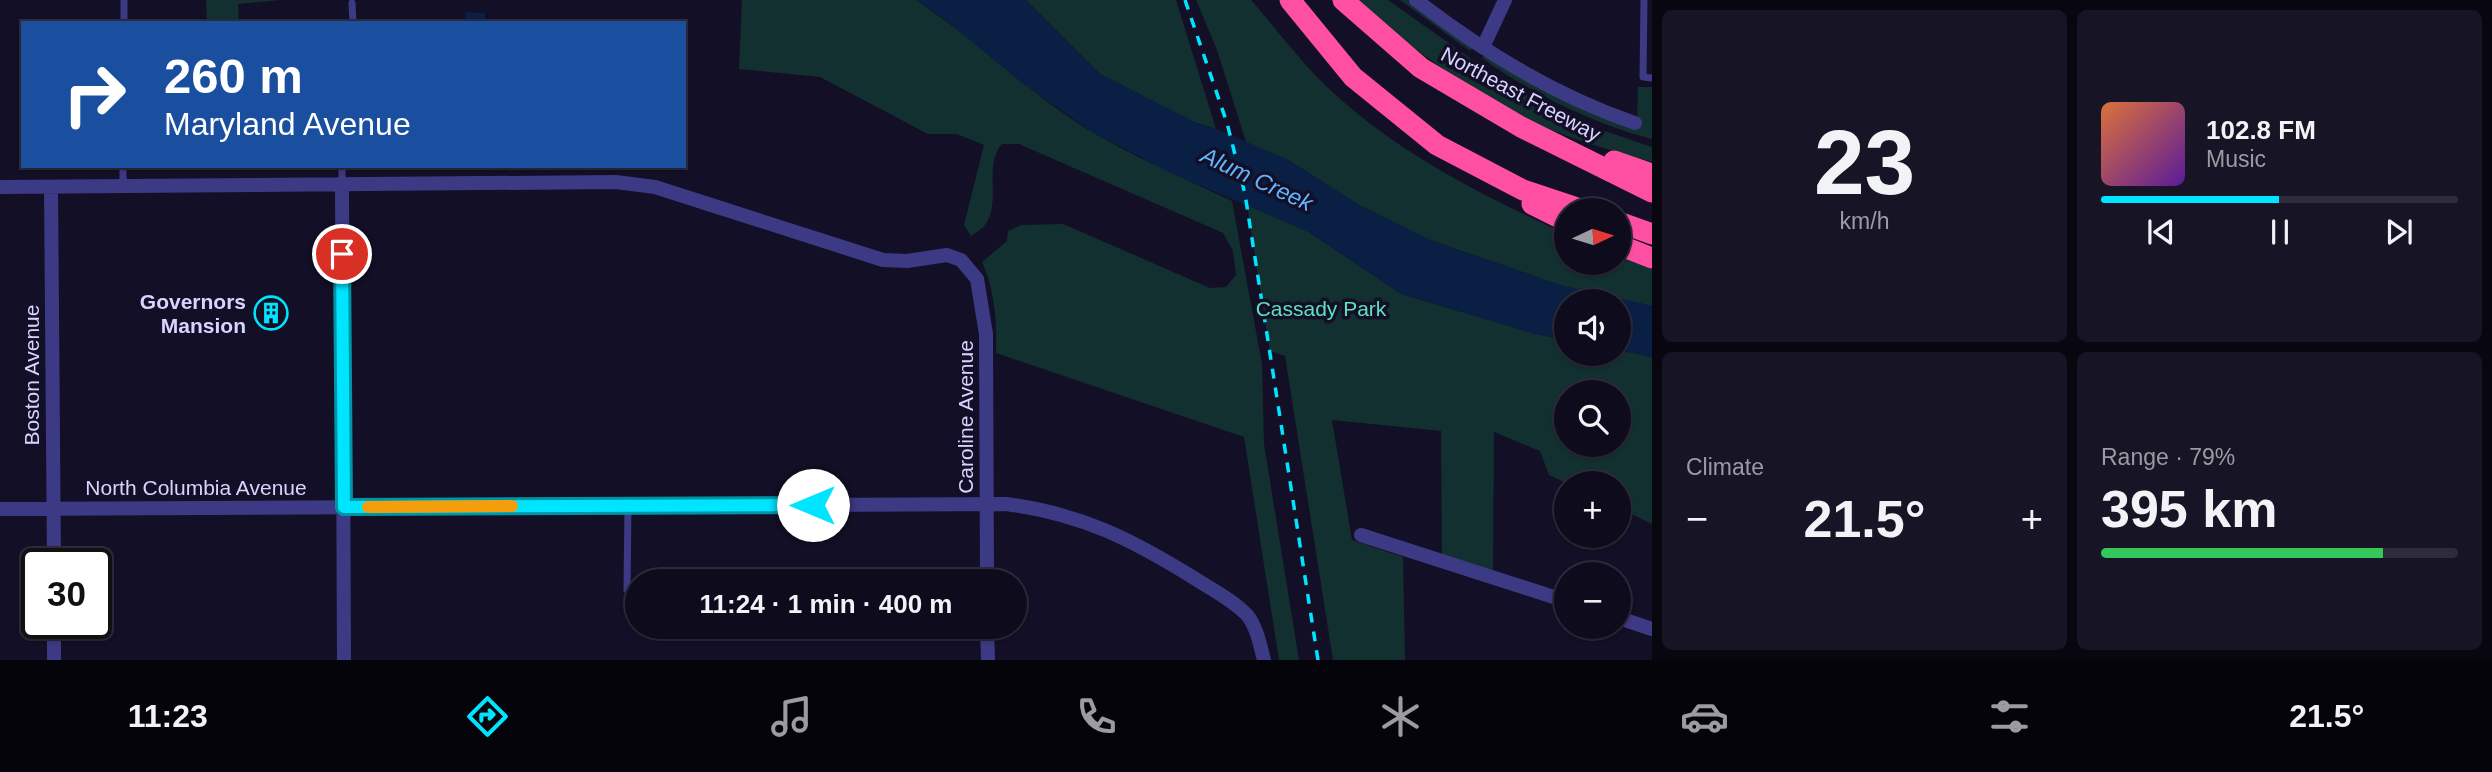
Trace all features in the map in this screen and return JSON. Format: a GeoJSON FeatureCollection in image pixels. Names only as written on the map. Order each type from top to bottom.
{"type":"FeatureCollection","features":[{"type":"Feature","properties":{"kind":"highway"},"geometry":{"type":"LineString","coordinates":[[1290,0],[1353,77],[1437,145],[1523,190],[1554,200]]}},
{"type":"Feature","properties":{"kind":"highway","name":"Northeast Freeway"},"geometry":{"type":"LineString","coordinates":[[1343,0],[1421,68],[1521,127],[1652,192]]}},
{"type":"Feature","properties":{"kind":"highway"},"geometry":{"type":"LineString","coordinates":[[1550,140],[1652,174]]}},
{"type":"Feature","properties":{"kind":"highway"},"geometry":{"type":"LineString","coordinates":[[1454,153],[1524,200],[1554,215]]}},
{"type":"Feature","properties":{"kind":"highway"},"geometry":{"type":"LineString","coordinates":[[1631,226],[1652,234]]}},
{"type":"Feature","properties":{"kind":"highway"},"geometry":{"type":"LineString","coordinates":[[1631,250],[1652,258]]}},
{"type":"Feature","properties":{"kind":"street"},"geometry":{"type":"LineString","coordinates":[[1416,0],[1459,33],[1551,86],[1635,123]]}},
{"type":"Feature","properties":{"kind":"street"},"geometry":{"type":"LineString","coordinates":[[1483,47],[1505,0]]}},
{"type":"Feature","properties":{"kind":"street"},"geometry":{"type":"LineString","coordinates":[[0,187],[342,183],[344,660]]}},
{"type":"Feature","properties":{"kind":"street","name":"Caroline Avenue"},"geometry":{"type":"LineString","coordinates":[[342,183],[640,184],[883,260],[907,261],[940,255],[961,260],[977,279],[986,334],[987,569]]}},
{"type":"Feature","properties":{"kind":"street","name":"Boston Avenue"},"geometry":{"type":"LineString","coordinates":[[51,187],[54,548]]}},
{"type":"Feature","properties":{"kind":"street","name":"North Columbia Avenue"},"geometry":{"type":"LineString","coordinates":[[0,509],[986,503],[1068,515],[1146,548],[1247,615],[1255,629],[1264,660]]}},
{"type":"Feature","properties":{"kind":"street"},"geometry":{"type":"LineString","coordinates":[[1361,535],[1554,597]]}},
{"type":"Feature","properties":{"kind":"street"},"geometry":{"type":"LineString","coordinates":[[1631,622],[1652,629]]}},
{"type":"Feature","properties":{"kind":"street"},"geometry":{"type":"LineString","coordinates":[[54,639],[54,660]]}},
{"type":"Feature","properties":{"kind":"street"},"geometry":{"type":"LineString","coordinates":[[988,639],[988,660]]}},
{"type":"Feature","properties":{"kind":"lane"},"geometry":{"type":"LineString","coordinates":[[124,0],[124,21]]}},
{"type":"Feature","properties":{"kind":"lane"},"geometry":{"type":"LineString","coordinates":[[1644,0],[1648,14],[1643,78],[1652,78]]}},
{"type":"Feature","properties":{"kind":"lane"},"geometry":{"type":"LineString","coordinates":[[352,3],[354,21]]}},
{"type":"Feature","properties":{"kind":"lane"},"geometry":{"type":"LineString","coordinates":[[123,168],[123,186]]}},
{"type":"Feature","properties":{"kind":"lane"},"geometry":{"type":"LineString","coordinates":[[342,168],[342,183]]}},
{"type":"Feature","properties":{"kind":"lane"},"geometry":{"type":"LineString","coordinates":[[626,569],[628,506]]}},
{"type":"Feature","properties":{"kind":"green space"},"geometry":{"type":"Polygon","coordinates":[[[206,0],[282,0],[238,4],[239,21],[207,21],[206,0]]]}},
{"type":"Feature","properties":{"kind":"green space"},"geometry":{"type":"Polygon","coordinates":[[[742,0],[916,0],[1046,101],[1092,132],[1232,201],[1262,364],[1264,444],[1299,660],[1279,660],[1244,437],[996,353],[994,306],[982,262],[1007,241],[1008,231],[1021,225],[1063,224],[1210,288],[1226,287],[1236,275],[1233,251],[1223,233],[1019,144],[1002,144],[994,162],[990,216],[984,226],[971,236],[964,225],[984,145],[957,134],[928,134],[820,77],[739,69],[742,0]]]}},
{"type":"Feature","properties":{"kind":"green space"},"geometry":{"type":"Polygon","coordinates":[[[1026,0],[1176,0],[1216,129],[1194,122],[1100,74],[1026,0]]]}},
{"type":"Feature","properties":{"kind":"green space"},"geometry":{"type":"Polygon","coordinates":[[[1196,0],[1251,0],[1325,85],[1389,138],[1446,174],[1554,228],[1554,275],[1631,275],[1631,261],[1652,269],[1652,306],[1631,301],[1631,289],[1576,289],[1563,286],[1430,240],[1359,205],[1288,160],[1246,142],[1217,50],[1196,0]]]}},
{"type":"Feature","properties":{"kind":"green space"},"geometry":{"type":"Polygon","coordinates":[[[1357,0],[1388,0],[1494,75],[1538,101],[1596,128],[1652,147],[1652,162],[1559,133],[1506,108],[1439,66],[1357,0]]]}},
{"type":"Feature","properties":{"kind":"green space"},"geometry":{"type":"Polygon","coordinates":[[[1400,0],[1408,0],[1474,46],[1470,51],[1400,0]]]}},
{"type":"Feature","properties":{"kind":"green space"},"geometry":{"type":"Polygon","coordinates":[[[1485,53],[1637,124],[1638,87],[1652,87],[1652,139],[1586,116],[1541,95],[1482,58],[1485,53]]]}},
{"type":"Feature","properties":{"kind":"green space","name":"Cassady Park"},"geometry":{"type":"Polygon","coordinates":[[[1247,205],[1309,232],[1401,294],[1554,338],[1554,366],[1631,366],[1631,353],[1652,357],[1652,524],[1631,514],[1631,471],[1554,471],[1554,477],[1549,475],[1540,451],[1494,432],[1493,571],[1442,555],[1441,431],[1332,420],[1352,540],[1403,557],[1405,660],[1333,660],[1285,356],[1270,351],[1247,205]]]}},
{"type":"Feature","properties":{"kind":"water","name":"Alum Creek"},"geometry":{"type":"Polygon","coordinates":[[[916,0],[1026,0],[1100,74],[1194,122],[1288,160],[1359,205],[1430,240],[1576,289],[1554,289],[1554,338],[1401,294],[1309,232],[1173,174],[1092,132],[1021,82],[939,15],[916,0]]]}},
{"type":"Feature","properties":{"kind":"water"},"geometry":{"type":"Polygon","coordinates":[[[465,12],[485,13],[485,21],[465,21],[465,12]]]}},
{"type":"Feature","properties":{"kind":"water"},"geometry":{"type":"Polygon","coordinates":[[[1631,301],[1652,306],[1652,357],[1631,353],[1631,301]]]}},
{"type":"Feature","properties":{"kind":"railway"},"geometry":{"type":"LineString","coordinates":[[1185,0],[1227,123],[1245,194],[1318,660]]}},
{"type":"Feature","properties":{"kind":"slow traffic"},"geometry":{"type":"LineString","coordinates":[[368,507],[512,506]]}},
{"type":"Feature","properties":{"kind":"place","name":"Governors Mansion"},"geometry":{"type":"Point","coordinates":[271,313]}},
{"type":"Feature","properties":{"kind":"route"},"geometry":{"type":"LineString","coordinates":[[342,254],[344,507],[813,505]]}}]}
